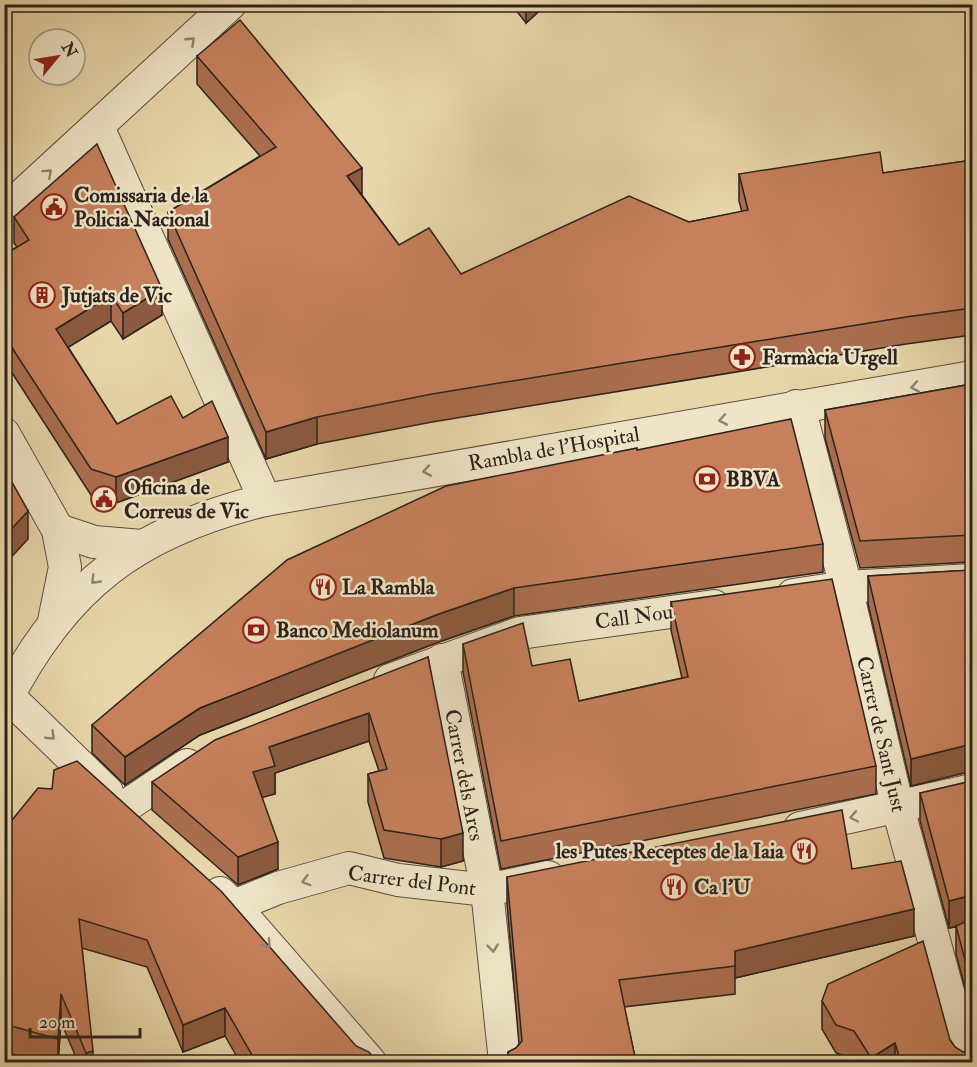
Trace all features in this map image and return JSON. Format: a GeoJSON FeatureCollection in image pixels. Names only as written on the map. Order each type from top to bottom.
{"type":"FeatureCollection","features":[{"type":"Feature","properties":{"kind":"street"},"geometry":{"type":"LineString","coordinates":[[4,212],[230,4]]}},
{"type":"Feature","properties":{"kind":"street"},"geometry":{"type":"LineString","coordinates":[[98,127],[265,500]]}},
{"type":"Feature","properties":{"kind":"street","name":"Rambla de l'Hospital"},"geometry":{"type":"LineString","coordinates":[[6,700],[24,665],[54,621],[104,570],[180,526],[221,510],[265,500],[972,377]]}},
{"type":"Feature","properties":{"kind":"street","name":"Carrer de Sant Just"},"geometry":{"type":"LineString","coordinates":[[796,406],[801,415],[846,588],[898,808],[967,1062]]}},
{"type":"Feature","properties":{"kind":"street","name":"Rambla de l'Hospital"},"geometry":{"type":"LineString","coordinates":[[4,434],[58,530],[65,567],[54,621]]}},
{"type":"Feature","properties":{"kind":"street"},"geometry":{"type":"LineString","coordinates":[[58,530],[94,542],[142,546]]}},
{"type":"Feature","properties":{"kind":"street","name":"Call Nou"},"geometry":{"type":"LineString","coordinates":[[367,690],[442,660],[520,633],[846,588],[972,580]]}},
{"type":"Feature","properties":{"kind":"street","name":"Carrer dels Arcs"},"geometry":{"type":"LineString","coordinates":[[442,660],[487,890],[505,1062]]}},
{"type":"Feature","properties":{"kind":"street"},"geometry":{"type":"LineString","coordinates":[[6,700],[148,830]]}},
{"type":"Feature","properties":{"kind":"street"},"geometry":{"type":"LineString","coordinates":[[123,808],[207,752]]}},
{"type":"Feature","properties":{"kind":"street"},"geometry":{"type":"LineString","coordinates":[[768,834],[898,808],[972,790]]}},
{"type":"Feature","properties":{"kind":"street","name":"Carrer del Pont"},"geometry":{"type":"LineString","coordinates":[[234,906],[278,888],[349,868],[398,880],[487,890],[580,871]]}},
{"type":"Feature","properties":{"kind":"street"},"geometry":{"type":"LineString","coordinates":[[200,876],[234,906],[370,1062]]}},
{"type":"Feature","properties":{"kind":"building"},"geometry":{"type":"Polygon","coordinates":[[[240,20],[362,168],[347,176],[399,245],[429,228],[461,274],[629,196],[689,222],[748,210],[739,174],[880,152],[883,173],[972,160],[972,308],[432,394],[317,417],[266,432],[168,212],[276,147],[197,56],[240,20]]]}},
{"type":"Feature","properties":{"kind":"building"},"geometry":{"type":"Polygon","coordinates":[[[97,144],[162,289],[123,313],[111,295],[56,329],[117,424],[171,396],[183,418],[212,401],[228,437],[116,477],[91,469],[4,334],[4,255],[29,240],[14,217],[97,144]]]}},
{"type":"Feature","properties":{"kind":"building"},"geometry":{"type":"Polygon","coordinates":[[[972,384],[972,535],[860,541],[825,410],[972,384]]]}},
{"type":"Feature","properties":{"kind":"building"},"geometry":{"type":"Polygon","coordinates":[[[791,419],[823,544],[514,588],[436,615],[200,708],[125,757],[92,725],[287,560],[446,486],[791,419]]]}},
{"type":"Feature","properties":{"kind":"building"},"geometry":{"type":"Polygon","coordinates":[[[4,468],[28,511],[4,537],[4,468]]]}},
{"type":"Feature","properties":{"kind":"building"},"geometry":{"type":"Polygon","coordinates":[[[972,570],[972,745],[911,759],[868,576],[972,570]]]}},
{"type":"Feature","properties":{"kind":"building"},"geometry":{"type":"Polygon","coordinates":[[[832,579],[876,766],[501,841],[463,644],[523,623],[532,666],[570,659],[579,701],[688,677],[671,602],[832,579]]]}},
{"type":"Feature","properties":{"kind":"building"},"geometry":{"type":"Polygon","coordinates":[[[428,657],[463,833],[441,839],[384,830],[368,774],[387,769],[369,713],[269,747],[275,766],[253,772],[278,842],[238,857],[152,782],[215,740],[428,657]]]}},
{"type":"Feature","properties":{"kind":"building"},"geometry":{"type":"Polygon","coordinates":[[[77,761],[221,891],[356,1046],[369,1052],[378,1062],[256,1062],[225,1008],[183,1025],[147,940],[79,919],[93,1051],[86,1053],[61,994],[58,1039],[4,1024],[4,830],[38,788],[52,789],[54,770],[77,761]]]}},
{"type":"Feature","properties":{"kind":"building"},"geometry":{"type":"Polygon","coordinates":[[[972,781],[972,895],[949,901],[920,793],[972,781]]]}},
{"type":"Feature","properties":{"kind":"building"},"geometry":{"type":"Polygon","coordinates":[[[842,810],[852,869],[901,861],[914,909],[735,951],[735,966],[619,980],[636,1062],[508,1062],[508,1052],[522,1041],[507,877],[842,810]]]}},
{"type":"Feature","properties":{"kind":"building"},"geometry":{"type":"Polygon","coordinates":[[[972,919],[972,986],[956,926],[972,919]]]}},
{"type":"Feature","properties":{"kind":"building"},"geometry":{"type":"Polygon","coordinates":[[[923,941],[950,1040],[963,1052],[972,1051],[972,1062],[901,1062],[895,1043],[871,1058],[854,1031],[836,1025],[822,1001],[828,984],[923,941]]]}},
{"type":"Feature","properties":{"kind":"place","name":"Comissaria de la Policia Nacional"},"geometry":{"type":"Point","coordinates":[54,207]}},
{"type":"Feature","properties":{"kind":"place","name":"Jutjats de Vic"},"geometry":{"type":"Point","coordinates":[42,295]}},
{"type":"Feature","properties":{"kind":"place","name":"Farmàcia Urgell"},"geometry":{"type":"Point","coordinates":[742,357]}},
{"type":"Feature","properties":{"kind":"place","name":"BBVA"},"geometry":{"type":"Point","coordinates":[707,479]}},
{"type":"Feature","properties":{"kind":"place","name":"Oficina de Correus de Vic"},"geometry":{"type":"Point","coordinates":[104,499]}},
{"type":"Feature","properties":{"kind":"place","name":"La Rambla"},"geometry":{"type":"Point","coordinates":[323,587]}},
{"type":"Feature","properties":{"kind":"place","name":"Banco Mediolanum"},"geometry":{"type":"Point","coordinates":[256,630]}},
{"type":"Feature","properties":{"kind":"place","name":"les Putes Receptes de la Iaia"},"geometry":{"type":"Point","coordinates":[804,851]}},
{"type":"Feature","properties":{"kind":"place","name":"Ca l'U"},"geometry":{"type":"Point","coordinates":[674,887]}}]}
